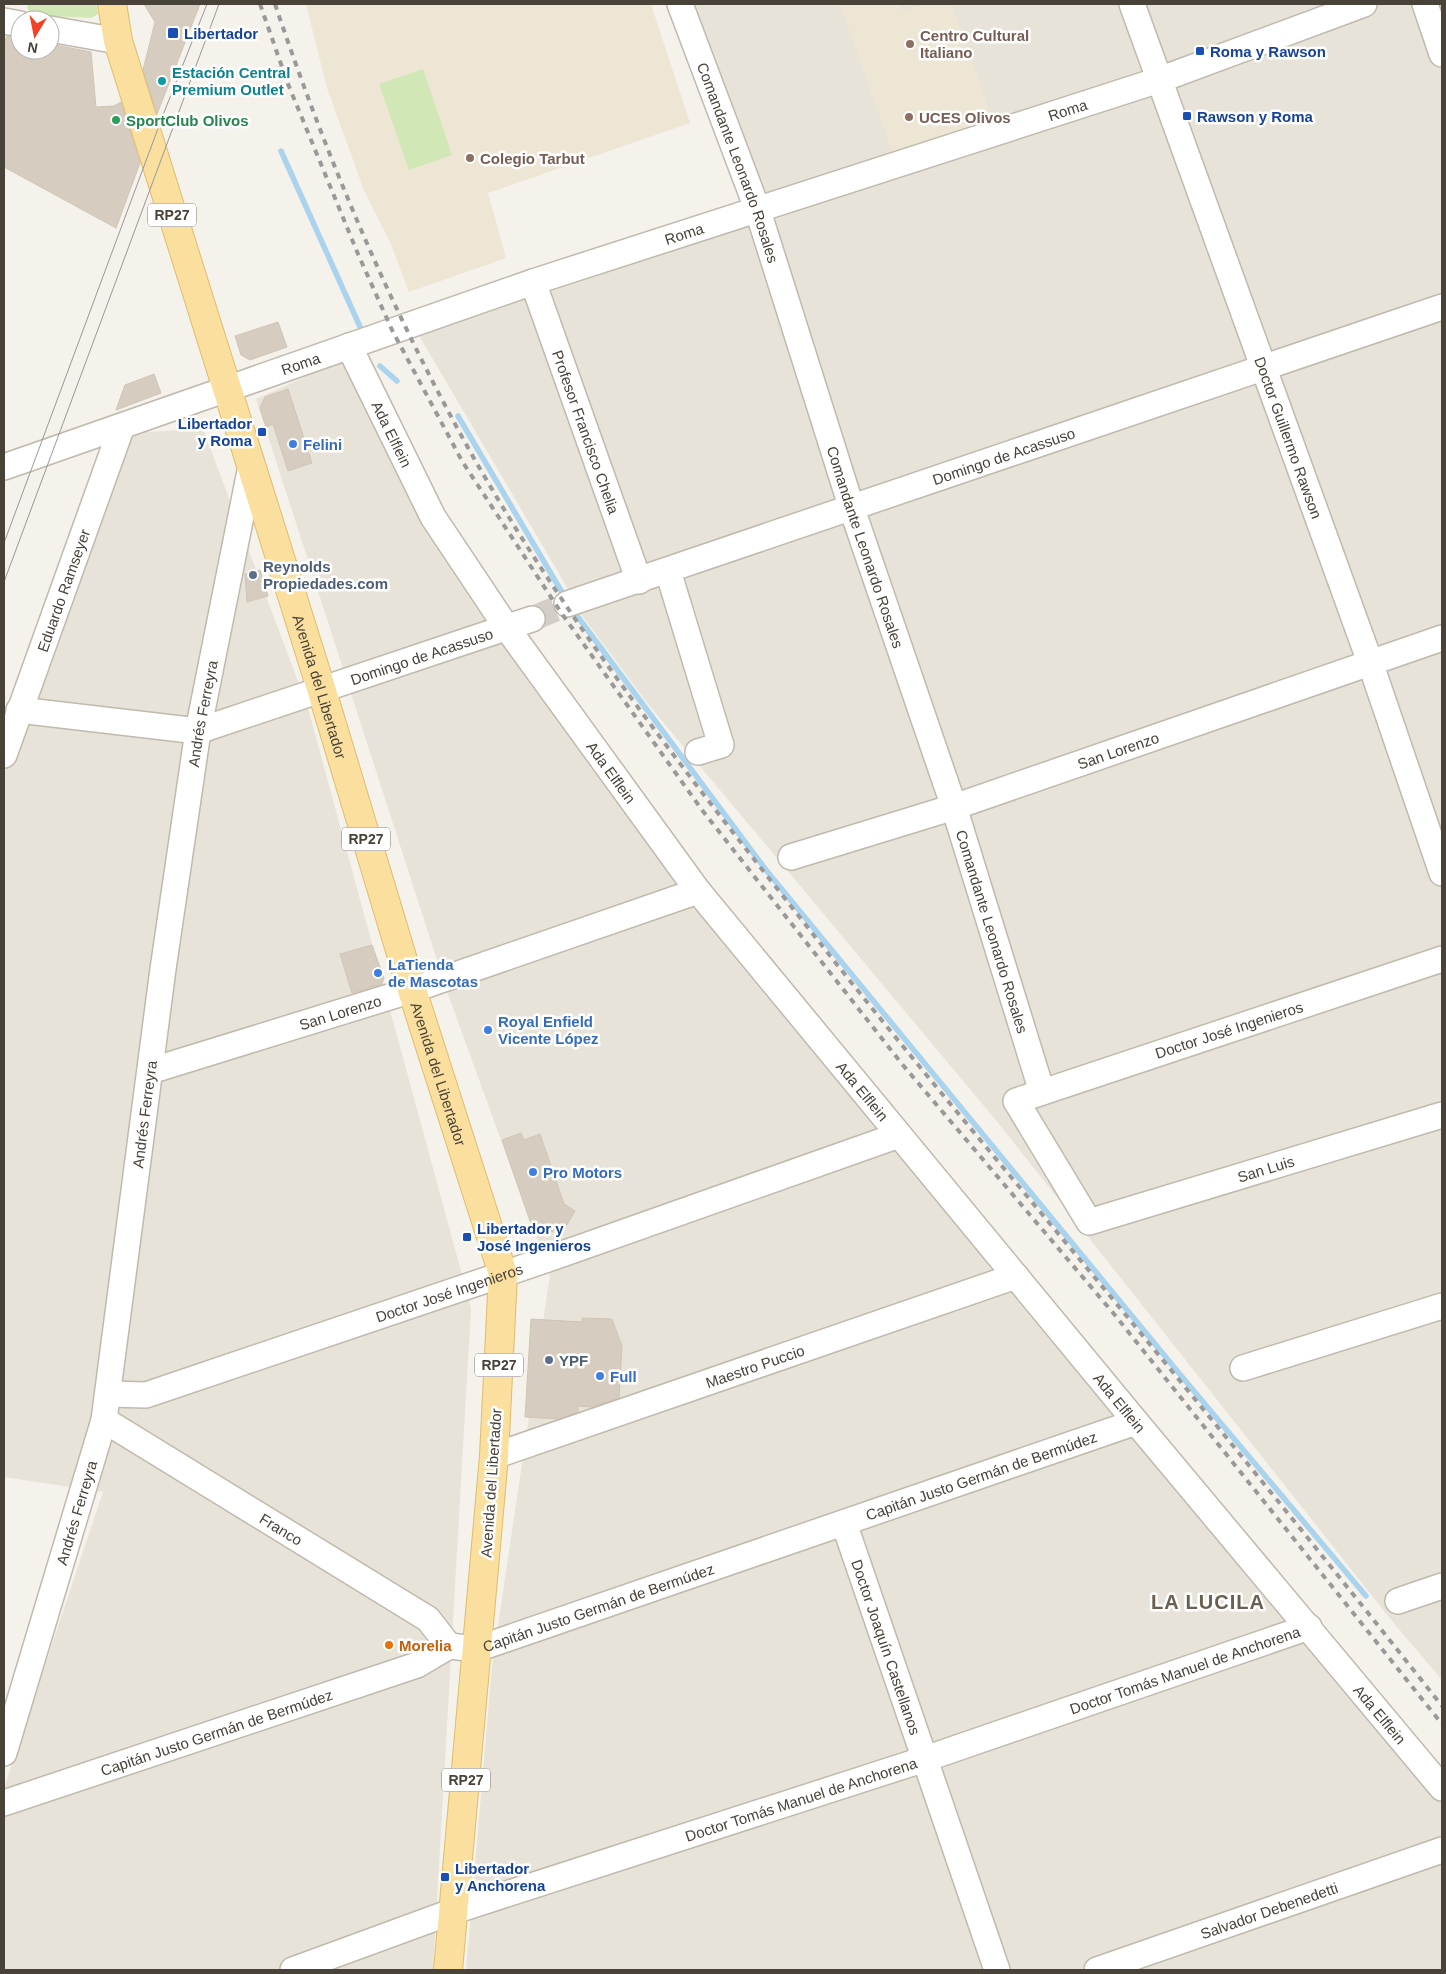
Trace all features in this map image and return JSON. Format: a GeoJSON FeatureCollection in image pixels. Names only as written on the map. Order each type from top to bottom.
{"type":"FeatureCollection","features":[{"type":"Feature","properties":{"kind":"main road","name":"Avenida del Libertador"},"geometry":{"type":"LineString","coordinates":[[112,4],[118,41],[321,688],[412,990],[503,1274],[494,1456],[448,1970]]}},
{"type":"Feature","properties":{"kind":"street"},"geometry":{"type":"LineString","coordinates":[[4,12],[9,4]]}},
{"type":"Feature","properties":{"kind":"street","name":"Comandante Leonardo Rosales"},"geometry":{"type":"LineString","coordinates":[[680,4],[758,211],[852,509],[954,807],[1042,1092]]}},
{"type":"Feature","properties":{"kind":"street","name":"Doctor Guillermo Rawson"},"geometry":{"type":"LineString","coordinates":[[1132,4],[1370,662],[1442,873]]}},
{"type":"Feature","properties":{"kind":"street","name":"Roma"},"geometry":{"type":"LineString","coordinates":[[4,467],[533,282],[1160,80],[1364,4]]}},
{"type":"Feature","properties":{"kind":"street"},"geometry":{"type":"LineString","coordinates":[[1425,4],[1442,54]]}},
{"type":"Feature","properties":{"kind":"street"},"geometry":{"type":"LineString","coordinates":[[60,31],[118,41]]}},
{"type":"Feature","properties":{"kind":"street","name":"Profesor Francisco Chelia"},"geometry":{"type":"LineString","coordinates":[[533,282],[639,581]]}},
{"type":"Feature","properties":{"kind":"street","name":"Domingo de Acassuso"},"geometry":{"type":"LineString","coordinates":[[566,604],[852,509],[1442,307]]}},
{"type":"Feature","properties":{"kind":"street","name":"Ada Elflein"},"geometry":{"type":"LineString","coordinates":[[349,346],[433,517],[516,619],[528,656],[698,891],[1136,1422],[1442,1788]]}},
{"type":"Feature","properties":{"kind":"street","name":"Eduardo Ramseyer"},"geometry":{"type":"LineString","coordinates":[[4,754],[122,426]]}},
{"type":"Feature","properties":{"kind":"street","name":"Andrés Ferreyra"},"geometry":{"type":"LineString","coordinates":[[4,1753],[104,1420],[150,1071],[198,731],[250,466]]}},
{"type":"Feature","properties":{"kind":"street"},"geometry":{"type":"LineString","coordinates":[[668,571],[721,745],[698,752]]}},
{"type":"Feature","properties":{"kind":"street","name":"Domingo de Acassuso"},"geometry":{"type":"LineString","coordinates":[[20,710],[198,731],[516,619]]}},
{"type":"Feature","properties":{"kind":"street","name":"San Lorenzo"},"geometry":{"type":"LineString","coordinates":[[791,857],[954,807],[1442,638]]}},
{"type":"Feature","properties":{"kind":"street","name":"San Lorenzo"},"geometry":{"type":"LineString","coordinates":[[150,1071],[412,990],[698,891]]}},
{"type":"Feature","properties":{"kind":"street","name":"Doctor José Ingenieros"},"geometry":{"type":"LineString","coordinates":[[1089,1222],[1016,1101],[1442,959]]}},
{"type":"Feature","properties":{"kind":"street","name":"San Luis"},"geometry":{"type":"LineString","coordinates":[[1089,1222],[1442,1115]]}},
{"type":"Feature","properties":{"kind":"street","name":"Doctor José Ingenieros"},"geometry":{"type":"LineString","coordinates":[[108,1394],[146,1395],[503,1274],[899,1135]]}},
{"type":"Feature","properties":{"kind":"street","name":"Maestro Puccio"},"geometry":{"type":"LineString","coordinates":[[494,1456],[1016,1276]]}},
{"type":"Feature","properties":{"kind":"street"},"geometry":{"type":"LineString","coordinates":[[1243,1368],[1442,1306]]}},
{"type":"Feature","properties":{"kind":"street","name":"Franco"},"geometry":{"type":"LineString","coordinates":[[104,1420],[428,1619],[449,1646]]}},
{"type":"Feature","properties":{"kind":"street","name":"Capitán Justo Germán de Bermúdez"},"geometry":{"type":"LineString","coordinates":[[4,1802],[417,1665],[449,1646],[477,1649],[1136,1422]]}},
{"type":"Feature","properties":{"kind":"street","name":"Doctor Joaquín Castellanos"},"geometry":{"type":"LineString","coordinates":[[844,1523],[997,1970]]}},
{"type":"Feature","properties":{"kind":"street"},"geometry":{"type":"LineString","coordinates":[[1398,1601],[1442,1586]]}},
{"type":"Feature","properties":{"kind":"street","name":"Doctor Tomás Manuel de Anchorena"},"geometry":{"type":"LineString","coordinates":[[293,1970],[454,1911],[925,1759],[1309,1627]]}},
{"type":"Feature","properties":{"kind":"street","name":"Salvador Debenedetti"},"geometry":{"type":"LineString","coordinates":[[1097,1970],[1442,1850]]}},
{"type":"Feature","properties":{"kind":"shaded area","name":"Colegio Tarbut"},"geometry":{"type":"Polygon","coordinates":[[[306,4],[651,4],[690,123],[488,193],[506,258],[409,292],[390,242],[365,193],[327,88],[306,4]]]}},
{"type":"Feature","properties":{"kind":"shaded area"},"geometry":{"type":"Polygon","coordinates":[[[693,4],[1442,4],[1442,1680],[1392,1621],[995,1119],[648,704],[581,614],[418,334],[773,218],[693,4]]]}},
{"type":"Feature","properties":{"kind":"shaded area","name":"Centro Cultural Italiano"},"geometry":{"type":"Polygon","coordinates":[[[840,4],[900,4],[903,11],[923,4],[952,4],[994,123],[894,157],[840,4]]]}},
{"type":"Feature","properties":{"kind":"shaded area"},"geometry":{"type":"Polygon","coordinates":[[[347,358],[679,884],[1442,1801],[1442,1970],[466,1970],[492,1666],[550,1275],[449,997],[256,399],[347,358]]]}},
{"type":"Feature","properties":{"kind":"shaded area"},"geometry":{"type":"Polygon","coordinates":[[[203,429],[308,708],[471,1308],[433,1970],[4,1970],[4,1788],[103,1492],[4,1477],[4,775],[126,433],[203,429]]]}},
{"type":"Feature","properties":{"kind":"green space"},"geometry":{"type":"Polygon","coordinates":[[[29,4],[96,4],[98,14],[91,18],[60,16],[60,10],[28,10],[27,7],[29,4]]]}},
{"type":"Feature","properties":{"kind":"green space"},"geometry":{"type":"Polygon","coordinates":[[[423,69],[452,155],[409,170],[379,84],[423,69]]]}},
{"type":"Feature","properties":{"kind":"building","name":"Estación Central Premium Outlet"},"geometry":{"type":"Polygon","coordinates":[[[144,4],[200,4],[157,114],[143,70],[155,22],[144,4]]]}},
{"type":"Feature","properties":{"kind":"building"},"geometry":{"type":"Polygon","coordinates":[[[7,36],[10,36],[10,60],[60,60],[60,46],[91,52],[96,107],[114,106],[121,102],[140,163],[116,228],[4,167],[4,42],[7,36]]]}},
{"type":"Feature","properties":{"kind":"building"},"geometry":{"type":"Polygon","coordinates":[[[278,322],[287,347],[250,360],[241,355],[235,336],[278,322]]]}},
{"type":"Feature","properties":{"kind":"building"},"geometry":{"type":"Polygon","coordinates":[[[154,374],[161,393],[116,410],[125,385],[154,374]]]}},
{"type":"Feature","properties":{"kind":"building"},"geometry":{"type":"Polygon","coordinates":[[[288,389],[312,463],[288,471],[273,424],[266,427],[260,408],[265,397],[288,389]]]}},
{"type":"Feature","properties":{"kind":"building"},"geometry":{"type":"Polygon","coordinates":[[[260,570],[268,596],[247,602],[245,574],[260,570]]]}},
{"type":"Feature","properties":{"kind":"building"},"geometry":{"type":"Polygon","coordinates":[[[372,945],[384,978],[382,984],[352,993],[340,954],[372,945]]]}},
{"type":"Feature","properties":{"kind":"building","name":"Pro Motors"},"geometry":{"type":"Polygon","coordinates":[[[521,1133],[524,1140],[540,1134],[564,1204],[575,1211],[565,1228],[549,1232],[531,1224],[502,1140],[521,1133]]]}},
{"type":"Feature","properties":{"kind":"building"},"geometry":{"type":"Polygon","coordinates":[[[582,1318],[612,1319],[622,1346],[619,1398],[592,1407],[578,1406],[578,1412],[559,1419],[525,1417],[531,1319],[582,1322],[582,1318]]]}},
{"type":"Feature","properties":{"kind":"waterway"},"geometry":{"type":"LineString","coordinates":[[281,151],[361,329]]}},
{"type":"Feature","properties":{"kind":"waterway"},"geometry":{"type":"LineString","coordinates":[[380,366],[397,381]]}},
{"type":"Feature","properties":{"kind":"waterway"},"geometry":{"type":"LineString","coordinates":[[458,416],[566,599]]}},
{"type":"Feature","properties":{"kind":"waterway"},"geometry":{"type":"LineString","coordinates":[[572,609],[766,870],[1178,1372],[1366,1596]]}},
{"type":"Feature","properties":{"kind":"tunnel"},"geometry":{"type":"LineString","coordinates":[[532,619],[567,604]]}},
{"type":"Feature","properties":{"kind":"tram line"},"geometry":{"type":"LineString","coordinates":[[4,543],[163,115],[207,4]]}},
{"type":"Feature","properties":{"kind":"tram line"},"geometry":{"type":"LineString","coordinates":[[4,582],[219,4]]}},
{"type":"Feature","properties":{"kind":"railway"},"geometry":{"type":"LineString","coordinates":[[260,4],[288,84],[358,254],[392,330],[462,461],[560,611],[702,810],[902,1064],[1114,1314],[1442,1724]]}},
{"type":"Feature","properties":{"kind":"railway"},"geometry":{"type":"LineString","coordinates":[[275,4],[316,119],[339,176],[414,344],[471,453],[508,516],[588,638],[675,756],[847,977],[1201,1407],[1442,1706]]}},
{"type":"Feature","properties":{"kind":"place","name":"Libertador"},"geometry":{"type":"Point","coordinates":[173,33]}},
{"type":"Feature","properties":{"kind":"place","name":"Centro Cultural Italiano"},"geometry":{"type":"Point","coordinates":[910,44]}},
{"type":"Feature","properties":{"kind":"place","name":"Roma y Rawson"},"geometry":{"type":"Point","coordinates":[1200,51]}},
{"type":"Feature","properties":{"kind":"place","name":"Estación Central Premium Outlet"},"geometry":{"type":"Point","coordinates":[162,81]}},
{"type":"Feature","properties":{"kind":"place","name":"Rawson y Roma"},"geometry":{"type":"Point","coordinates":[1187,116]}},
{"type":"Feature","properties":{"kind":"place","name":"UCES Olivos"},"geometry":{"type":"Point","coordinates":[909,117]}},
{"type":"Feature","properties":{"kind":"place","name":"SportClub Olivos"},"geometry":{"type":"Point","coordinates":[116,120]}},
{"type":"Feature","properties":{"kind":"place","name":"Colegio Tarbut"},"geometry":{"type":"Point","coordinates":[470,158]}},
{"type":"Feature","properties":{"kind":"place","name":"Libertador y Roma"},"geometry":{"type":"Point","coordinates":[262,432]}},
{"type":"Feature","properties":{"kind":"place","name":"Felini"},"geometry":{"type":"Point","coordinates":[293,444]}},
{"type":"Feature","properties":{"kind":"place","name":"Reynolds Propiedades.com"},"geometry":{"type":"Point","coordinates":[253,575]}},
{"type":"Feature","properties":{"kind":"place","name":"LaTienda de Mascotas"},"geometry":{"type":"Point","coordinates":[378,973]}},
{"type":"Feature","properties":{"kind":"place","name":"Royal Enfield Vicente López"},"geometry":{"type":"Point","coordinates":[488,1030]}},
{"type":"Feature","properties":{"kind":"place","name":"Pro Motors"},"geometry":{"type":"Point","coordinates":[533,1172]}},
{"type":"Feature","properties":{"kind":"place","name":"Libertador y José Ingenieros"},"geometry":{"type":"Point","coordinates":[467,1237]}},
{"type":"Feature","properties":{"kind":"place","name":"YPF"},"geometry":{"type":"Point","coordinates":[549,1360]}},
{"type":"Feature","properties":{"kind":"place","name":"Full"},"geometry":{"type":"Point","coordinates":[600,1376]}},
{"type":"Feature","properties":{"kind":"place","name":"Morelia"},"geometry":{"type":"Point","coordinates":[389,1645]}},
{"type":"Feature","properties":{"kind":"place","name":"Libertador y Anchorena"},"geometry":{"type":"Point","coordinates":[445,1877]}},
{"type":"Feature","properties":{"kind":"district","name":"LA LUCILA"},"geometry":{"type":"Point","coordinates":[1208,1602]}}]}
